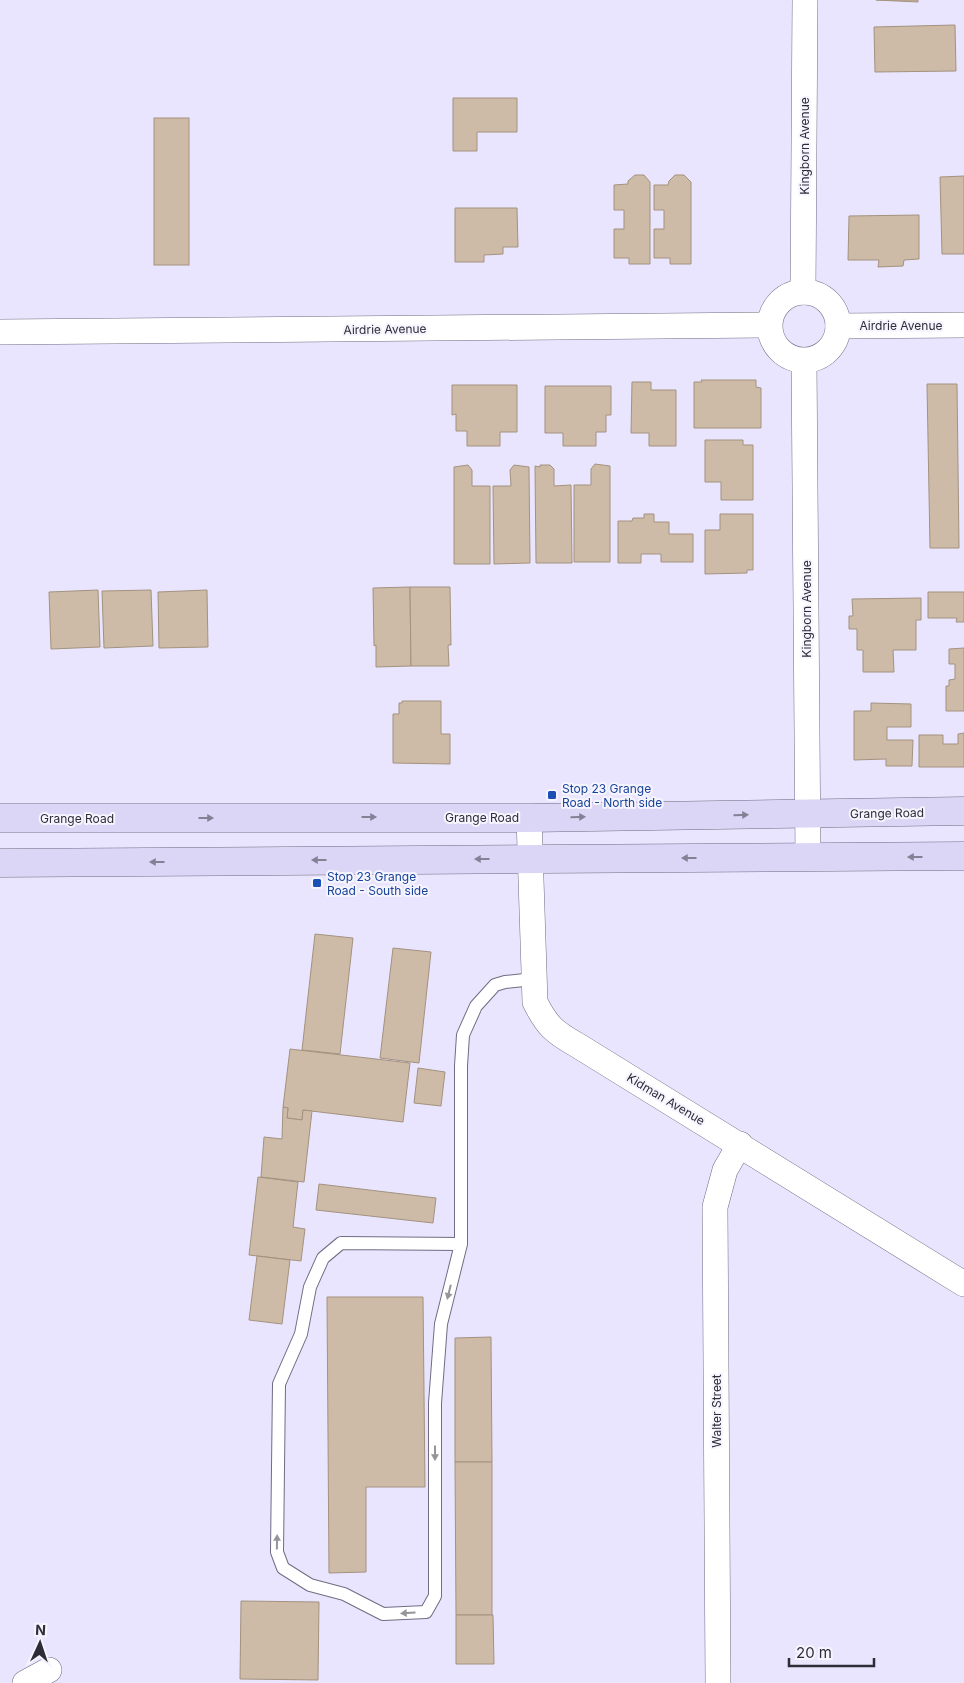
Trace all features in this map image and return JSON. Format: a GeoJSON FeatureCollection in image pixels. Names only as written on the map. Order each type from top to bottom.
{"type":"FeatureCollection","features":[{"type":"Feature","properties":{"kind":"main road","name":"Grange Road"},"geometry":{"type":"LineString","coordinates":[[0,818],[529,818],[964,811]]}},
{"type":"Feature","properties":{"kind":"main road"},"geometry":{"type":"LineString","coordinates":[[0,863],[964,856]]}},
{"type":"Feature","properties":{"kind":"street","name":"Kingborn Avenue"},"geometry":{"type":"LineString","coordinates":[[803,292],[804,0]]}},
{"type":"Feature","properties":{"kind":"street"},"geometry":{"type":"LineString","coordinates":[[803,292],[818,295],[829,303],[837,316],[838,334],[834,343],[826,352],[818,358],[804,361],[792,358],[778,349],[772,339],[769,325],[774,310],[782,300],[792,294],[803,292]]}},
{"type":"Feature","properties":{"kind":"street","name":"Airdrie Avenue"},"geometry":{"type":"LineString","coordinates":[[0,332],[769,325]]}},
{"type":"Feature","properties":{"kind":"street","name":"Airdrie Avenue"},"geometry":{"type":"LineString","coordinates":[[838,326],[964,325]]}},
{"type":"Feature","properties":{"kind":"street","name":"Kingborn Avenue"},"geometry":{"type":"LineString","coordinates":[[804,361],[808,857]]}},
{"type":"Feature","properties":{"kind":"street","name":"Kidman Avenue"},"geometry":{"type":"LineString","coordinates":[[529,818],[535,1002],[543,1018],[557,1034],[740,1144],[964,1284]]}},
{"type":"Feature","properties":{"kind":"street","name":"Walter Street"},"geometry":{"type":"LineString","coordinates":[[718,1683],[715,1207],[725,1170],[740,1144]]}},
{"type":"Feature","properties":{"kind":"street"},"geometry":{"type":"LineString","coordinates":[[25,1683],[49,1670]]}},
{"type":"Feature","properties":{"kind":"lane"},"geometry":{"type":"LineString","coordinates":[[461,1244],[341,1243],[323,1258],[310,1287],[302,1334],[279,1384],[277,1552],[283,1568],[310,1585],[344,1594],[383,1614],[426,1612],[435,1596],[435,1403],[440,1324],[461,1244],[460,1084],[463,1034],[476,1006],[495,985],[534,979]]}},
{"type":"Feature","properties":{"kind":"building"},"geometry":{"type":"Polygon","coordinates":[[[876,0],[918,0],[918,2],[876,0]]]}},
{"type":"Feature","properties":{"kind":"building"},"geometry":{"type":"Polygon","coordinates":[[[955,25],[956,71],[875,72],[874,27],[955,25]]]}},
{"type":"Feature","properties":{"kind":"building"},"geometry":{"type":"Polygon","coordinates":[[[453,98],[517,98],[517,132],[477,132],[477,151],[453,151],[453,98]]]}},
{"type":"Feature","properties":{"kind":"building"},"geometry":{"type":"Polygon","coordinates":[[[154,118],[189,118],[189,265],[154,265],[154,118]]]}},
{"type":"Feature","properties":{"kind":"building"},"geometry":{"type":"Polygon","coordinates":[[[635,175],[644,175],[650,182],[650,264],[629,264],[629,258],[614,258],[614,229],[624,229],[624,210],[614,210],[614,185],[628,184],[628,181],[635,175]]]}},
{"type":"Feature","properties":{"kind":"building"},"geometry":{"type":"Polygon","coordinates":[[[675,175],[684,175],[691,182],[691,264],[670,264],[670,258],[654,258],[654,229],[664,229],[664,210],[654,210],[654,185],[668,185],[675,175]]]}},
{"type":"Feature","properties":{"kind":"building"},"geometry":{"type":"Polygon","coordinates":[[[964,176],[964,254],[942,254],[940,177],[964,176]]]}},
{"type":"Feature","properties":{"kind":"building"},"geometry":{"type":"Polygon","coordinates":[[[455,208],[517,208],[518,247],[503,247],[503,254],[484,255],[484,262],[455,262],[455,208]]]}},
{"type":"Feature","properties":{"kind":"building"},"geometry":{"type":"Polygon","coordinates":[[[919,215],[919,259],[904,260],[903,266],[878,267],[879,260],[848,260],[849,216],[919,215]]]}},
{"type":"Feature","properties":{"kind":"building"},"geometry":{"type":"Polygon","coordinates":[[[701,380],[756,380],[756,387],[761,388],[761,428],[694,428],[694,382],[702,382],[701,380]]]}},
{"type":"Feature","properties":{"kind":"building"},"geometry":{"type":"Polygon","coordinates":[[[632,382],[651,382],[651,390],[676,390],[676,446],[649,446],[649,433],[631,433],[632,382]]]}},
{"type":"Feature","properties":{"kind":"building"},"geometry":{"type":"Polygon","coordinates":[[[927,384],[957,384],[959,548],[930,548],[927,384]]]}},
{"type":"Feature","properties":{"kind":"building"},"geometry":{"type":"Polygon","coordinates":[[[452,385],[517,385],[517,432],[500,432],[500,446],[467,446],[467,431],[456,431],[456,414],[452,415],[452,385]]]}},
{"type":"Feature","properties":{"kind":"building"},"geometry":{"type":"Polygon","coordinates":[[[545,386],[611,386],[611,415],[606,415],[606,432],[596,432],[596,446],[563,446],[563,433],[545,433],[545,386]]]}},
{"type":"Feature","properties":{"kind":"building"},"geometry":{"type":"Polygon","coordinates":[[[705,440],[743,440],[743,445],[753,445],[753,500],[721,500],[721,482],[705,482],[705,440]]]}},
{"type":"Feature","properties":{"kind":"building"},"geometry":{"type":"Polygon","coordinates":[[[595,464],[610,466],[610,562],[574,562],[574,485],[591,485],[591,469],[595,464]]]}},
{"type":"Feature","properties":{"kind":"building"},"geometry":{"type":"Polygon","coordinates":[[[468,465],[472,470],[472,486],[490,486],[490,564],[454,564],[454,467],[468,465]]]}},
{"type":"Feature","properties":{"kind":"building"},"geometry":{"type":"Polygon","coordinates":[[[514,465],[529,467],[530,563],[494,564],[493,486],[511,486],[510,470],[514,465]]]}},
{"type":"Feature","properties":{"kind":"building"},"geometry":{"type":"Polygon","coordinates":[[[540,465],[550,465],[554,469],[554,486],[571,485],[572,563],[536,563],[535,466],[540,467],[540,465]]]}},
{"type":"Feature","properties":{"kind":"building"},"geometry":{"type":"Polygon","coordinates":[[[644,514],[654,514],[654,522],[669,522],[669,534],[693,534],[693,562],[661,562],[661,554],[641,554],[641,563],[618,563],[618,521],[632,521],[633,518],[644,518],[644,514]]]}},
{"type":"Feature","properties":{"kind":"building"},"geometry":{"type":"Polygon","coordinates":[[[720,514],[753,514],[753,570],[747,570],[747,573],[705,574],[705,530],[720,530],[720,514]]]}},
{"type":"Feature","properties":{"kind":"building"},"geometry":{"type":"Polygon","coordinates":[[[410,587],[411,666],[376,667],[373,588],[410,587]]]}},
{"type":"Feature","properties":{"kind":"building"},"geometry":{"type":"Polygon","coordinates":[[[410,587],[450,587],[451,645],[448,645],[449,666],[411,666],[410,587]]]}},
{"type":"Feature","properties":{"kind":"building"},"geometry":{"type":"Polygon","coordinates":[[[98,590],[100,647],[51,649],[49,592],[98,590]]]}},
{"type":"Feature","properties":{"kind":"building"},"geometry":{"type":"Polygon","coordinates":[[[151,590],[153,646],[104,648],[102,591],[151,590]]]}},
{"type":"Feature","properties":{"kind":"building"},"geometry":{"type":"Polygon","coordinates":[[[207,590],[208,647],[159,648],[158,592],[207,590]]]}},
{"type":"Feature","properties":{"kind":"building"},"geometry":{"type":"Polygon","coordinates":[[[928,592],[964,592],[964,622],[956,622],[957,618],[928,618],[928,592]]]}},
{"type":"Feature","properties":{"kind":"building"},"geometry":{"type":"Polygon","coordinates":[[[921,598],[921,620],[916,620],[916,650],[893,650],[894,672],[863,672],[863,650],[857,650],[857,629],[849,629],[849,616],[853,616],[852,599],[921,598]]]}},
{"type":"Feature","properties":{"kind":"building"},"geometry":{"type":"Polygon","coordinates":[[[964,648],[964,711],[946,711],[946,686],[949,686],[949,680],[955,679],[955,664],[949,664],[949,649],[964,648]]]}},
{"type":"Feature","properties":{"kind":"building"},"geometry":{"type":"Polygon","coordinates":[[[402,701],[441,701],[441,734],[450,734],[450,764],[393,763],[393,714],[399,714],[399,703],[402,703],[402,701]]]}},
{"type":"Feature","properties":{"kind":"building"},"geometry":{"type":"Polygon","coordinates":[[[871,703],[911,704],[911,727],[887,727],[887,740],[913,740],[912,766],[886,766],[886,759],[854,760],[854,711],[871,711],[871,703]]]}},
{"type":"Feature","properties":{"kind":"building"},"geometry":{"type":"Polygon","coordinates":[[[964,733],[964,767],[919,767],[919,735],[943,735],[943,744],[958,744],[958,734],[964,733]]]}},
{"type":"Feature","properties":{"kind":"building"},"geometry":{"type":"Polygon","coordinates":[[[315,934],[353,938],[340,1054],[302,1050],[315,934]]]}},
{"type":"Feature","properties":{"kind":"building"},"geometry":{"type":"Polygon","coordinates":[[[393,948],[431,952],[419,1063],[380,1058],[393,948]]]}},
{"type":"Feature","properties":{"kind":"building"},"geometry":{"type":"Polygon","coordinates":[[[290,1049],[410,1063],[403,1122],[303,1110],[302,1120],[287,1118],[288,1108],[283,1107],[290,1049]]]}},
{"type":"Feature","properties":{"kind":"building"},"geometry":{"type":"Polygon","coordinates":[[[418,1068],[445,1072],[441,1106],[414,1103],[418,1068]]]}},
{"type":"Feature","properties":{"kind":"building"},"geometry":{"type":"Polygon","coordinates":[[[283,1107],[288,1108],[287,1118],[302,1120],[303,1110],[312,1111],[304,1182],[261,1177],[264,1137],[282,1139],[283,1107]]]}},
{"type":"Feature","properties":{"kind":"building"},"geometry":{"type":"Polygon","coordinates":[[[258,1177],[298,1182],[293,1227],[305,1229],[301,1261],[249,1255],[258,1177]]]}},
{"type":"Feature","properties":{"kind":"building"},"geometry":{"type":"Polygon","coordinates":[[[319,1184],[436,1198],[433,1223],[316,1210],[319,1184]]]}},
{"type":"Feature","properties":{"kind":"building"},"geometry":{"type":"Polygon","coordinates":[[[257,1256],[290,1260],[282,1324],[249,1320],[257,1256]]]}},
{"type":"Feature","properties":{"kind":"building"},"geometry":{"type":"Polygon","coordinates":[[[327,1297],[423,1297],[425,1487],[366,1487],[366,1572],[329,1573],[327,1297]]]}},
{"type":"Feature","properties":{"kind":"building"},"geometry":{"type":"Polygon","coordinates":[[[491,1337],[492,1462],[455,1462],[455,1338],[491,1337]]]}},
{"type":"Feature","properties":{"kind":"building"},"geometry":{"type":"Polygon","coordinates":[[[455,1462],[492,1462],[492,1615],[456,1615],[455,1462]]]}},
{"type":"Feature","properties":{"kind":"building"},"geometry":{"type":"Polygon","coordinates":[[[241,1601],[319,1602],[318,1680],[240,1679],[241,1601]]]}},
{"type":"Feature","properties":{"kind":"building"},"geometry":{"type":"Polygon","coordinates":[[[456,1615],[493,1615],[494,1664],[456,1664],[456,1615]]]}},
{"type":"Feature","properties":{"kind":"place","name":"Stop 23 Grange Road - North side"},"geometry":{"type":"Point","coordinates":[552,795]}},
{"type":"Feature","properties":{"kind":"place","name":"Stop 23 Grange Road - South side"},"geometry":{"type":"Point","coordinates":[317,883]}}]}
